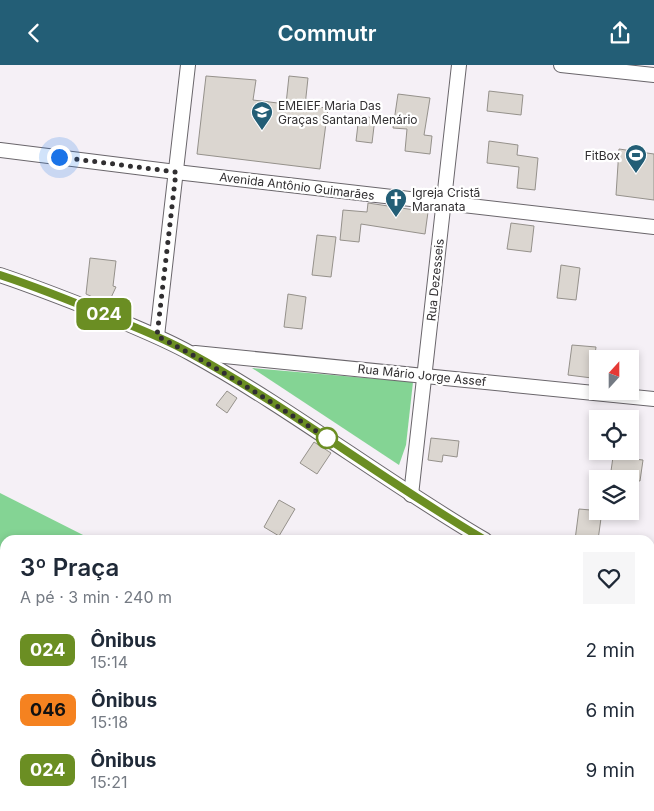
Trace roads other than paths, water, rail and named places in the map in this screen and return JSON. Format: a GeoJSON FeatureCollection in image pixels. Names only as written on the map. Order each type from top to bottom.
{"type":"FeatureCollection","features":[{"type":"Feature","properties":{"kind":"street"},"geometry":{"type":"LineString","coordinates":[[157,336],[188,65]]}},
{"type":"Feature","properties":{"kind":"street","name":"Rua Dezesseis"},"geometry":{"type":"LineString","coordinates":[[411,495],[459,65]]}},
{"type":"Feature","properties":{"kind":"street"},"geometry":{"type":"LineString","coordinates":[[561,65],[654,75]]}},
{"type":"Feature","properties":{"kind":"street","name":"Avenida Antônio Guimarães"},"geometry":{"type":"LineString","coordinates":[[0,150],[654,227]]}},
{"type":"Feature","properties":{"kind":"street"},"geometry":{"type":"LineString","coordinates":[[0,275],[44,289],[157,336],[189,352],[249,388],[411,495],[477,535]]}},
{"type":"Feature","properties":{"kind":"street","name":"Rua Mário Jorge Assef"},"geometry":{"type":"LineString","coordinates":[[189,352],[654,399]]}},
{"type":"Feature","properties":{"kind":"place","name":"EMEIEF Maria Das Graças Santana Menário"},"geometry":{"type":"Point","coordinates":[262,131]}},
{"type":"Feature","properties":{"kind":"place","name":"FitBox"},"geometry":{"type":"Point","coordinates":[636,174]}},
{"type":"Feature","properties":{"kind":"place","name":"Igreja Cristã Maranata"},"geometry":{"type":"Point","coordinates":[396,218]}}]}
